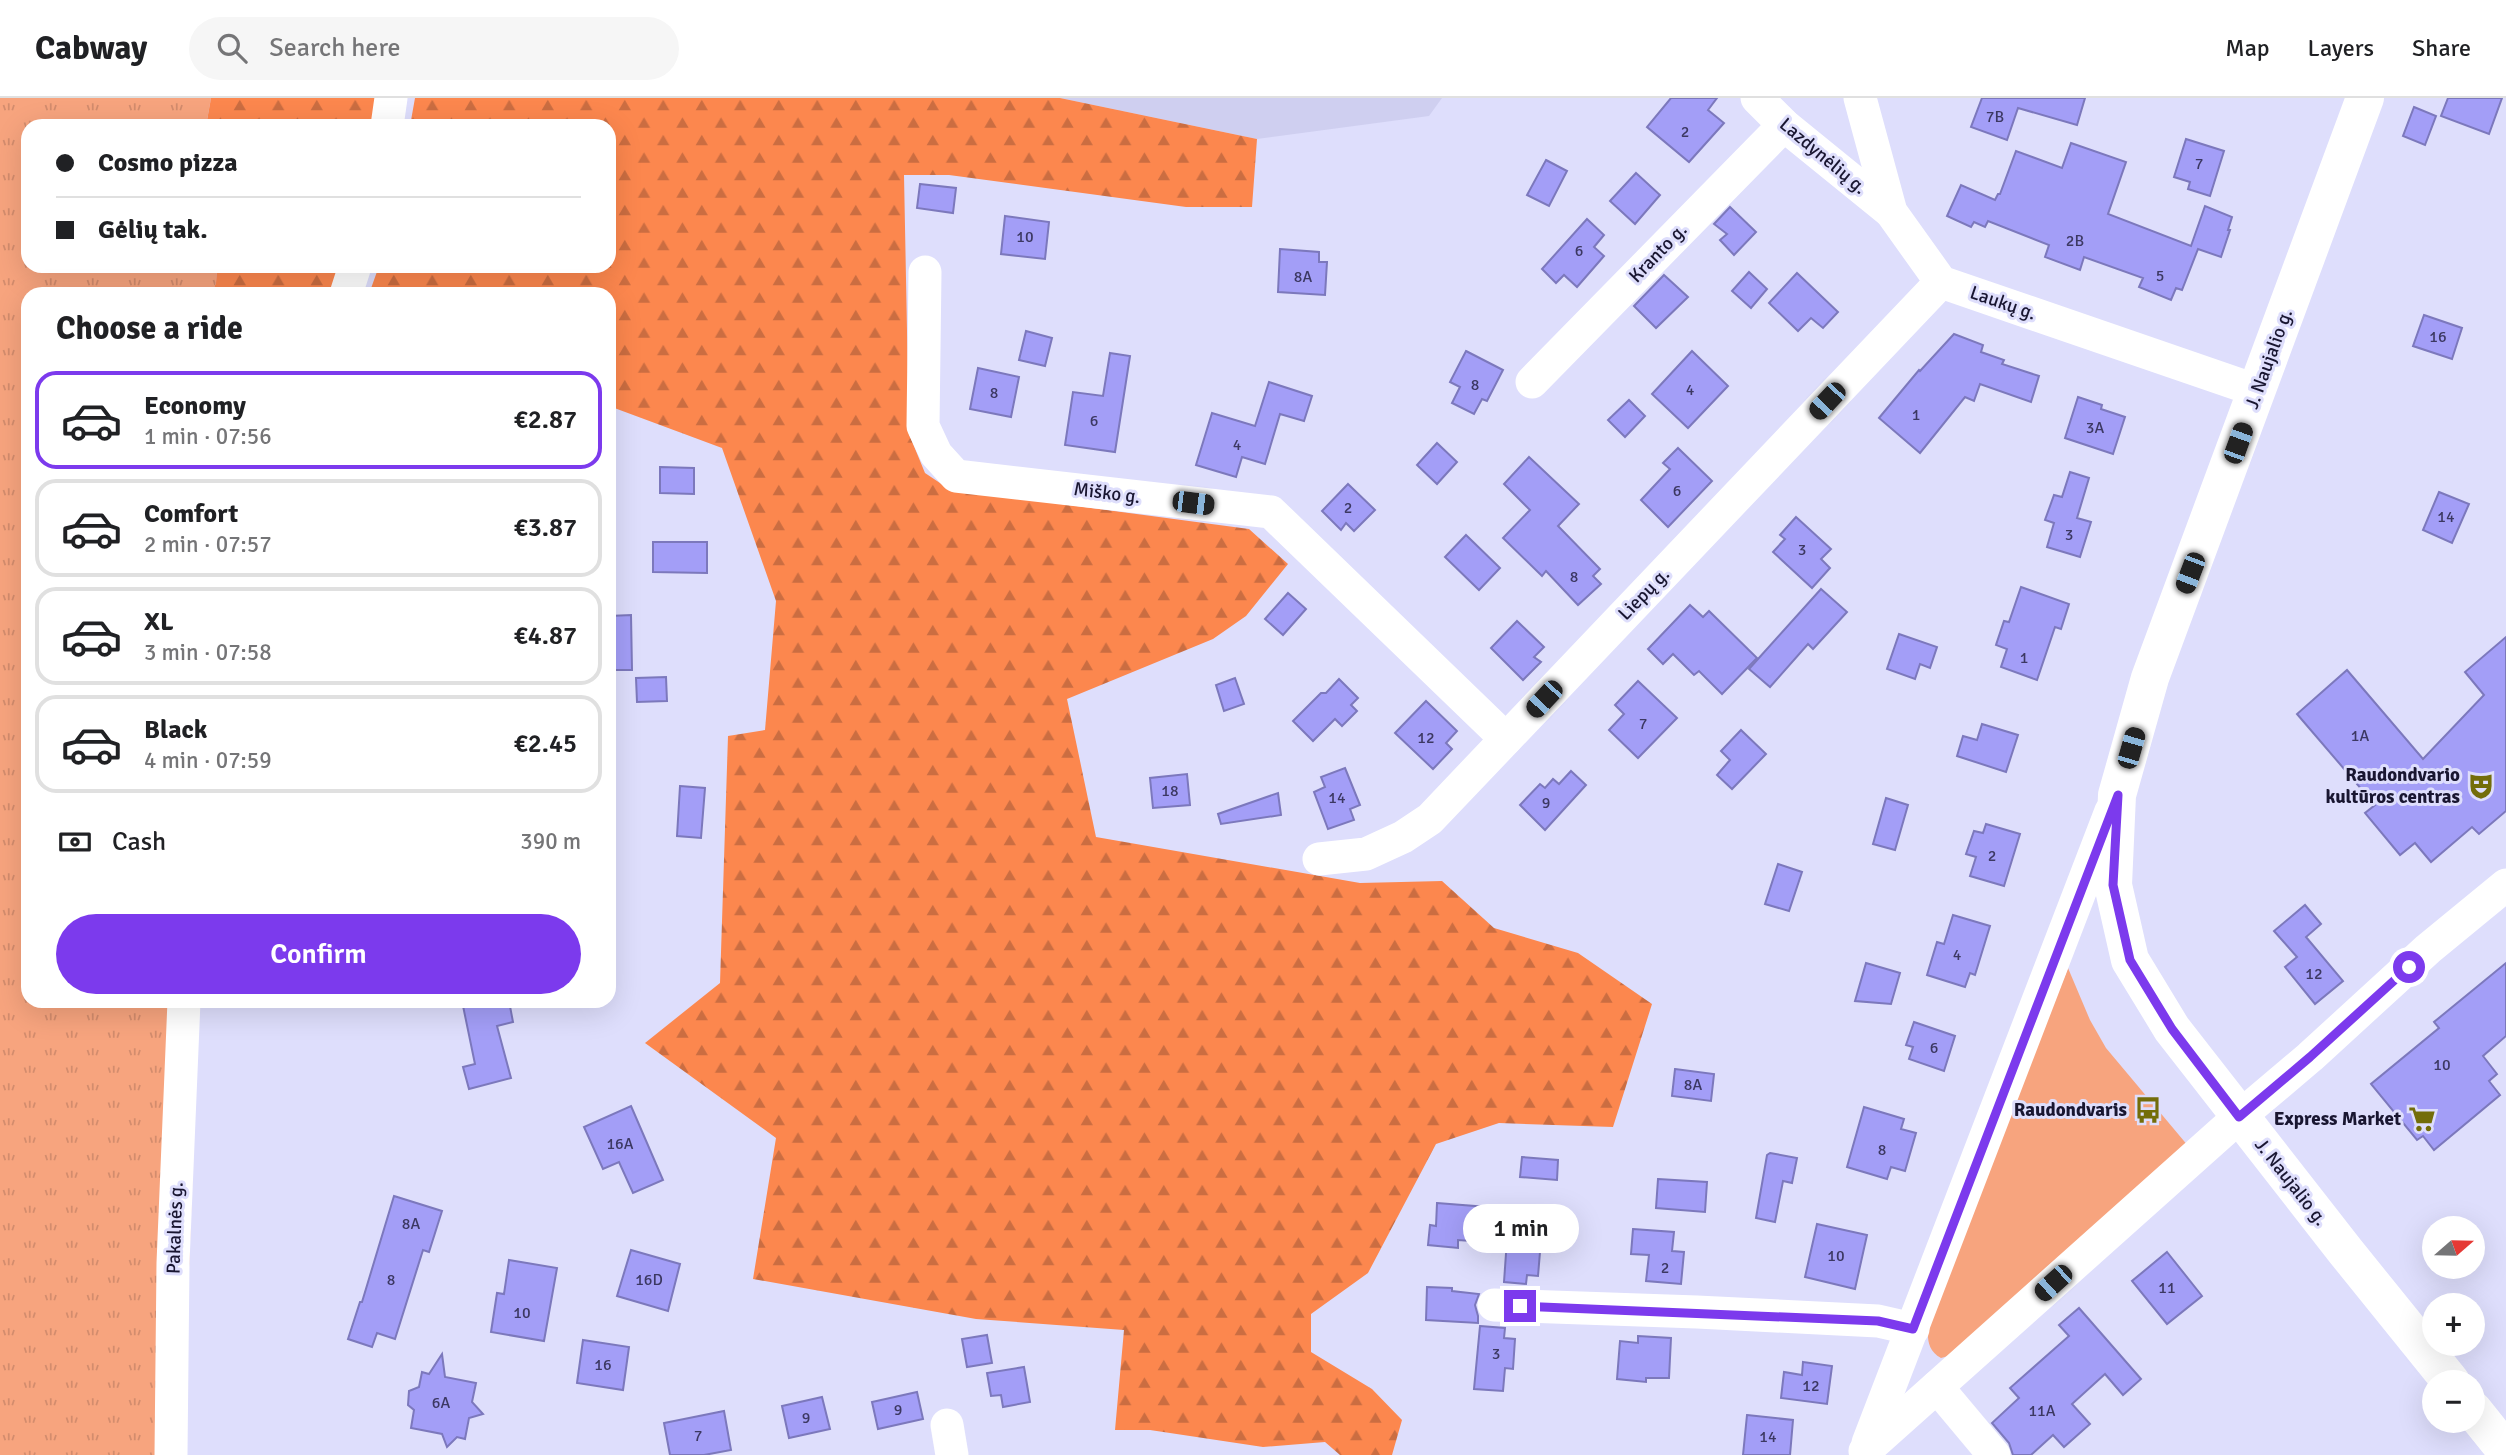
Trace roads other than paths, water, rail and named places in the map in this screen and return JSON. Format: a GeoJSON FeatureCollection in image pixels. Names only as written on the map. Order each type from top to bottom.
{"type":"FeatureCollection","features":[{"type":"Feature","properties":{"kind":"main road","name":"J. Naujalio g."},"geometry":{"type":"LineString","coordinates":[[2365,98],[2151,678],[2118,795],[2113,885],[2130,960],[2172,1029],[2441,1370]]}},
{"type":"Feature","properties":{"kind":"main road"},"geometry":{"type":"LineString","coordinates":[[2485,1425],[2506,1451]]}},
{"type":"Feature","properties":{"kind":"street"},"geometry":{"type":"LineString","coordinates":[[388,119],[391,98]]}},
{"type":"Feature","properties":{"kind":"street","name":"Lazdynėlių g."},"geometry":{"type":"LineString","coordinates":[[1757,98],[1784,125],[1891,212]]}},
{"type":"Feature","properties":{"kind":"street"},"geometry":{"type":"LineString","coordinates":[[1860,98],[1891,212],[1941,282]]}},
{"type":"Feature","properties":{"kind":"street","name":"Kranto g."},"geometry":{"type":"LineString","coordinates":[[1532,382],[1784,125]]}},
{"type":"Feature","properties":{"kind":"street","name":"Miško g."},"geometry":{"type":"LineString","coordinates":[[925,272],[923,426],[936,454],[956,476],[1271,512],[1506,739]]}},
{"type":"Feature","properties":{"kind":"street","name":"Laukų g."},"geometry":{"type":"LineString","coordinates":[[1941,282],[2258,391]]}},
{"type":"Feature","properties":{"kind":"street","name":"Liepų g."},"geometry":{"type":"LineString","coordinates":[[1319,859],[1366,854],[1403,837],[1430,819],[1941,282]]}},
{"type":"Feature","properties":{"kind":"street"},"geometry":{"type":"LineString","coordinates":[[1864,1453],[2118,795]]}},
{"type":"Feature","properties":{"kind":"street"},"geometry":{"type":"LineString","coordinates":[[1864,1453],[2428,949],[2506,885]]}},
{"type":"Feature","properties":{"kind":"street","name":"Pakalnės g."},"geometry":{"type":"LineString","coordinates":[[171,1455],[173,1263],[184,1008]]}},
{"type":"Feature","properties":{"kind":"street"},"geometry":{"type":"LineString","coordinates":[[1494,1305],[1878,1321],[1913,1329]]}},
{"type":"Feature","properties":{"kind":"street"},"geometry":{"type":"LineString","coordinates":[[1937,1387],[1994,1455]]}},
{"type":"Feature","properties":{"kind":"place","name":"Raudondvario kultūros centras"},"geometry":{"type":"Point","coordinates":[2481,786]}},
{"type":"Feature","properties":{"kind":"place","name":"Raudondvaris"},"geometry":{"type":"Point","coordinates":[2148,1110]}},
{"type":"Feature","properties":{"kind":"place","name":"Express Market"},"geometry":{"type":"Point","coordinates":[2422,1119]}}]}
